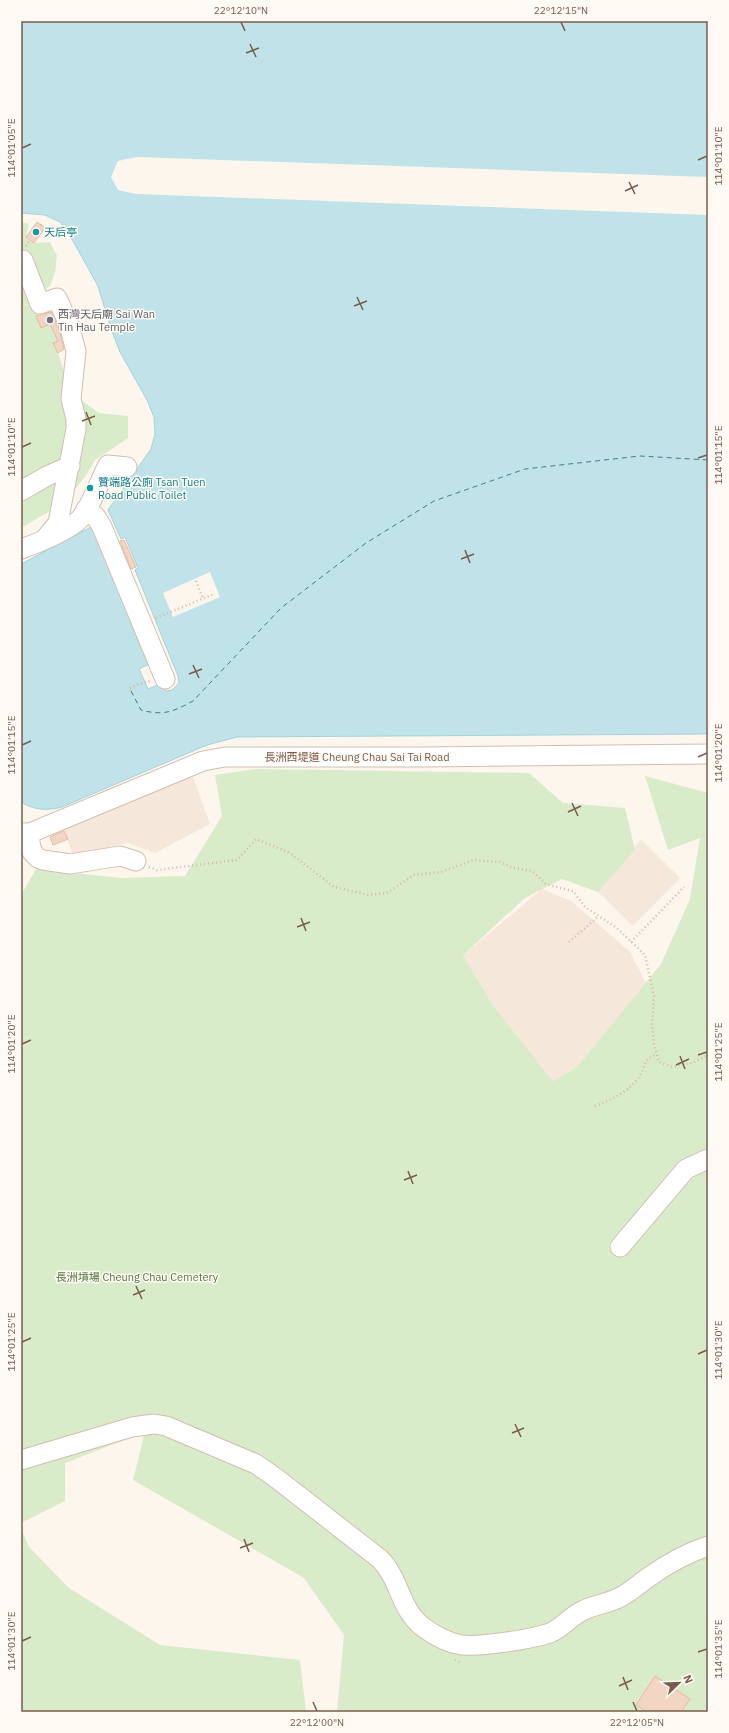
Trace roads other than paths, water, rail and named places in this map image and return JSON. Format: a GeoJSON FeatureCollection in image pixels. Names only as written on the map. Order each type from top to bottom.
{"type":"FeatureCollection","features":[{"type":"Feature","properties":{"kind":"street"},"geometry":{"type":"LineString","coordinates":[[24,253],[40,304],[57,298],[69,325],[76,351],[71,399],[76,419],[76,429],[70,466],[58,523],[44,540]]}},
{"type":"Feature","properties":{"kind":"street"},"geometry":{"type":"LineString","coordinates":[[21,491],[47,476],[70,466]]}},
{"type":"Feature","properties":{"kind":"street"},"geometry":{"type":"LineString","coordinates":[[21,549],[44,540],[78,520],[86,509],[108,466],[127,467]]}},
{"type":"Feature","properties":{"kind":"street"},"geometry":{"type":"LineString","coordinates":[[86,509],[96,517],[102,527],[165,679]]}},
{"type":"Feature","properties":{"kind":"street","name":"長洲西堤道 Cheung Chau Sai Tai Road"},"geometry":{"type":"LineString","coordinates":[[26,833],[203,761],[225,757],[408,758],[708,754]]}},
{"type":"Feature","properties":{"kind":"street"},"geometry":{"type":"LineString","coordinates":[[26,833],[32,852],[34,855],[43,860],[70,864],[120,856],[136,861]]}},
{"type":"Feature","properties":{"kind":"street"},"geometry":{"type":"LineString","coordinates":[[620,1247],[686,1169],[708,1159]]}},
{"type":"Feature","properties":{"kind":"street"},"geometry":{"type":"LineString","coordinates":[[21,1460],[132,1427],[154,1424],[170,1428],[238,1456],[256,1464],[276,1478],[380,1559],[390,1572],[407,1609],[415,1620],[436,1636],[461,1645],[524,1639],[548,1633],[560,1627],[580,1612],[620,1597],[661,1568],[708,1546]]}},
{"type":"Feature","properties":{"kind":"water"},"geometry":{"type":"Polygon","coordinates":[[[21,21],[708,21],[708,734],[237,737],[207,745],[62,807],[41,809],[30,807],[21,802],[21,564],[93,526],[151,663],[139,669],[148,689],[158,685],[167,691],[172,690],[179,683],[178,676],[135,570],[138,568],[125,537],[121,539],[108,510],[151,449],[155,434],[154,417],[147,400],[120,352],[111,329],[98,286],[68,232],[60,222],[45,215],[21,213],[21,21]]]}},
{"type":"Feature","properties":{"kind":"place","name":"天后亭"},"geometry":{"type":"Point","coordinates":[36,232]}},
{"type":"Feature","properties":{"kind":"place","name":"西灣天后廟 Sai Wan Tin Hau Temple"},"geometry":{"type":"Point","coordinates":[50,320]}},
{"type":"Feature","properties":{"kind":"place","name":"贊端路公廁 Tsan Tuen Road Public Toilet"},"geometry":{"type":"Point","coordinates":[90,488]}},
{"type":"Feature","properties":{"kind":"park label","name":"長洲墳場 Cheung Chau Cemetery"},"geometry":{"type":"Point","coordinates":[137,1277]}}]}
